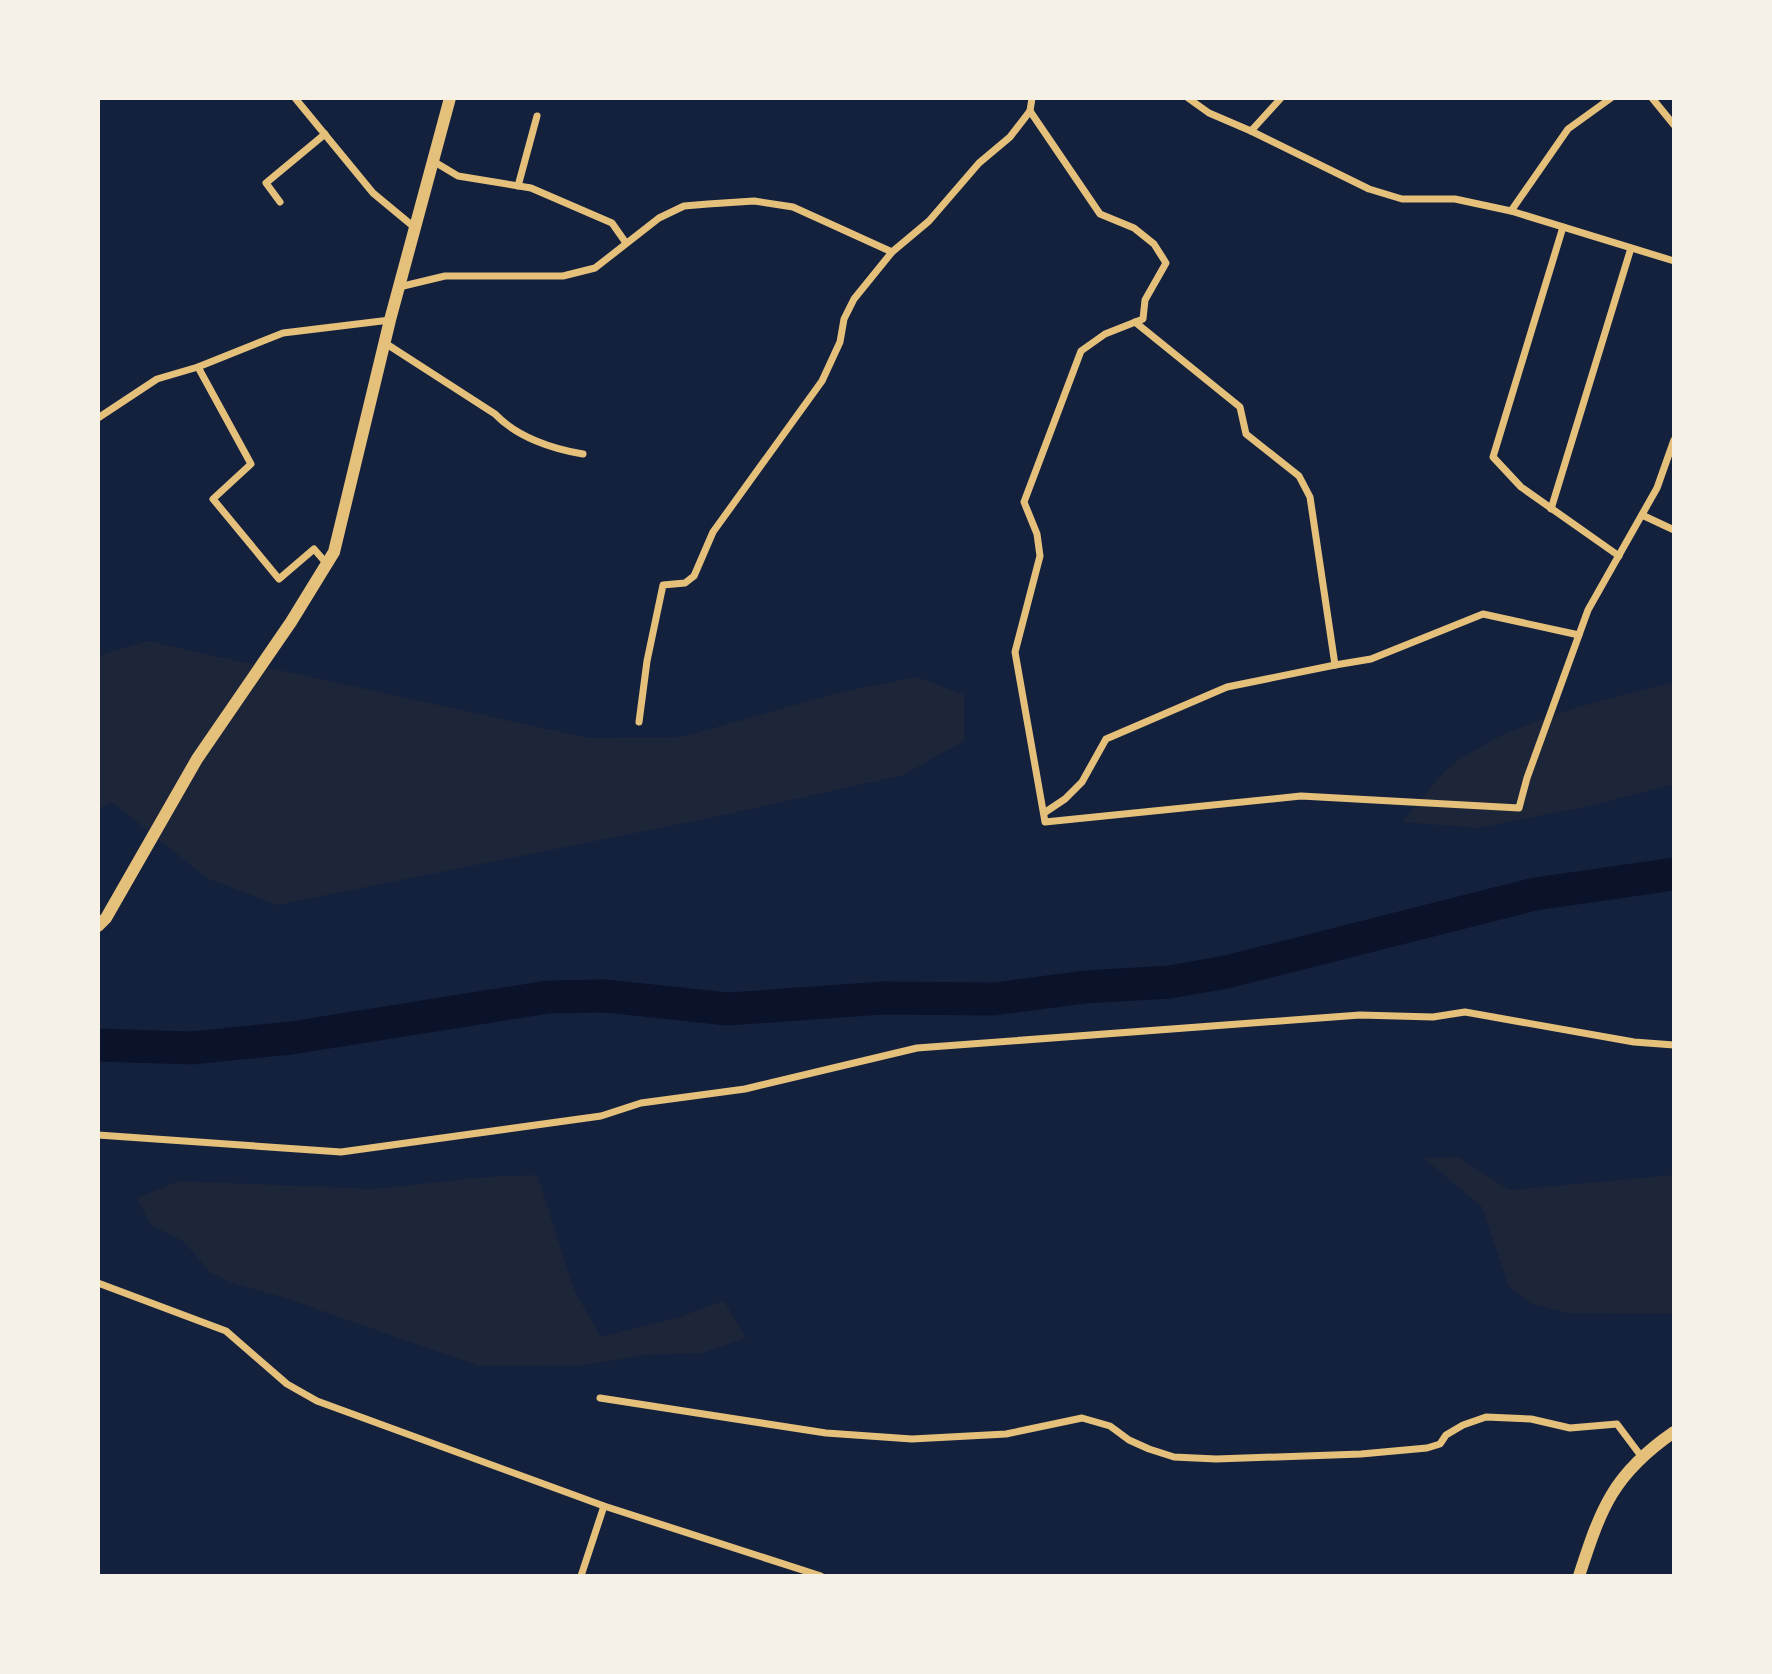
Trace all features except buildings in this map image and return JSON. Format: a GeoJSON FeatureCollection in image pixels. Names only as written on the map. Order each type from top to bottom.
{"type":"FeatureCollection","features":[{"type":"Feature","properties":{"kind":"street"},"geometry":{"type":"LineString","coordinates":[[295,98],[373,192],[414,227]]}},
{"type":"Feature","properties":{"kind":"street"},"geometry":{"type":"LineString","coordinates":[[98,926],[106,918],[197,759],[328,564],[345,515],[390,320],[450,98]]}},
{"type":"Feature","properties":{"kind":"street"},"geometry":{"type":"LineString","coordinates":[[639,722],[647,661],[663,585],[685,583],[694,576],[713,532],[821,381],[840,342],[844,319],[854,299],[892,252],[929,221],[1030,111],[1032,98]]}},
{"type":"Feature","properties":{"kind":"street"},"geometry":{"type":"LineString","coordinates":[[1188,98],[1209,113],[1369,189],[1402,199],[1455,199],[1511,211],[1674,261]]}},
{"type":"Feature","properties":{"kind":"street"},"geometry":{"type":"LineString","coordinates":[[1251,131],[1281,98]]}},
{"type":"Feature","properties":{"kind":"street"},"geometry":{"type":"LineString","coordinates":[[1511,211],[1568,129],[1611,98]]}},
{"type":"Feature","properties":{"kind":"street"},"geometry":{"type":"LineString","coordinates":[[1652,98],[1674,125]]}},
{"type":"Feature","properties":{"kind":"street"},"geometry":{"type":"LineString","coordinates":[[1030,111],[1100,214],[1134,228],[1154,244],[1166,263],[1145,300],[1143,319],[1105,334],[1081,351],[1024,502],[1037,534],[1040,556],[1015,652],[1045,822],[1301,796],[1520,808],[1527,778],[1588,610],[1657,488],[1674,440]]}},
{"type":"Feature","properties":{"kind":"street"},"geometry":{"type":"LineString","coordinates":[[518,186],[537,116]]}},
{"type":"Feature","properties":{"kind":"street"},"geometry":{"type":"LineString","coordinates":[[280,202],[266,183],[325,134]]}},
{"type":"Feature","properties":{"kind":"street"},"geometry":{"type":"LineString","coordinates":[[432,161],[458,176],[531,188],[612,223],[626,243]]}},
{"type":"Feature","properties":{"kind":"street"},"geometry":{"type":"LineString","coordinates":[[399,288],[446,276],[563,276],[595,268],[659,218],[684,206],[754,201],[793,207],[892,252]]}},
{"type":"Feature","properties":{"kind":"street"},"geometry":{"type":"LineString","coordinates":[[1563,227],[1493,457],[1521,488],[1619,556]]}},
{"type":"Feature","properties":{"kind":"street"},"geometry":{"type":"LineString","coordinates":[[1551,509],[1631,248]]}},
{"type":"Feature","properties":{"kind":"street"},"geometry":{"type":"LineString","coordinates":[[98,418],[158,379],[198,367],[282,333],[390,320]]}},
{"type":"Feature","properties":{"kind":"street"},"geometry":{"type":"LineString","coordinates":[[1135,322],[1240,407],[1245,434],[1299,476],[1310,497],[1335,665]]}},
{"type":"Feature","properties":{"kind":"street"},"geometry":{"type":"LineString","coordinates":[[385,343],[495,414],[508,429],[562,451],[583,454]]}},
{"type":"Feature","properties":{"kind":"street"},"geometry":{"type":"LineString","coordinates":[[198,367],[251,464],[213,499],[279,579],[314,549],[328,564]]}},
{"type":"Feature","properties":{"kind":"street"},"geometry":{"type":"LineString","coordinates":[[1642,516],[1674,530]]}},
{"type":"Feature","properties":{"kind":"street"},"geometry":{"type":"LineString","coordinates":[[1044,813],[1065,799],[1082,782],[1106,739],[1227,687],[1371,659],[1483,614],[1579,635]]}},
{"type":"Feature","properties":{"kind":"street"},"geometry":{"type":"LineString","coordinates":[[98,1135],[341,1152],[601,1116],[641,1103],[745,1089],[917,1048],[1360,1015],[1433,1017],[1465,1012],[1634,1042],[1674,1045]]}},
{"type":"Feature","properties":{"kind":"street"},"geometry":{"type":"LineString","coordinates":[[98,1283],[226,1331],[287,1384],[317,1401],[604,1506],[821,1576]]}},
{"type":"Feature","properties":{"kind":"street"},"geometry":{"type":"LineString","coordinates":[[600,1398],[826,1433],[912,1439],[1006,1434],[1082,1418],[1110,1426],[1129,1440],[1174,1457],[1216,1459],[1361,1454],[1427,1448],[1440,1444],[1446,1435],[1473,1420],[1514,1417],[1570,1428],[1617,1424],[1641,1456]]}},
{"type":"Feature","properties":{"kind":"street"},"geometry":{"type":"LineString","coordinates":[[1579,1576],[1598,1518],[1616,1485],[1641,1456],[1674,1432]]}},
{"type":"Feature","properties":{"kind":"street"},"geometry":{"type":"LineString","coordinates":[[581,1576],[604,1506]]}},
{"type":"Feature","properties":{"kind":"shaded area"},"geometry":{"type":"Polygon","coordinates":[[[147,641],[588,738],[682,737],[841,692],[917,677],[964,695],[964,741],[903,775],[724,815],[277,905],[207,878],[112,802],[98,809],[98,656],[147,641]]]}},
{"type":"Feature","properties":{"kind":"shaded area"},"geometry":{"type":"Polygon","coordinates":[[[1674,682],[1674,784],[1590,806],[1477,828],[1402,822],[1449,768],[1480,747],[1533,722],[1674,682]]]}},
{"type":"Feature","properties":{"kind":"shaded area"},"geometry":{"type":"Polygon","coordinates":[[[1458,1157],[1509,1190],[1674,1175],[1674,1314],[1567,1313],[1532,1304],[1509,1287],[1482,1207],[1424,1158],[1458,1157]]]}},
{"type":"Feature","properties":{"kind":"shaded area"},"geometry":{"type":"Polygon","coordinates":[[[537,1175],[574,1290],[601,1337],[676,1318],[724,1301],[746,1338],[702,1353],[646,1355],[585,1365],[479,1366],[279,1296],[235,1284],[211,1273],[183,1241],[151,1225],[137,1198],[179,1181],[373,1189],[487,1177],[537,1175]]]}},
{"type":"Feature","properties":{"kind":"waterway"},"geometry":{"type":"LineString","coordinates":[[98,1045],[191,1048],[291,1038],[548,997],[605,996],[728,1009],[883,998],[994,999],[1085,987],[1170,982],[1226,972],[1535,894],[1674,874]]}}]}
